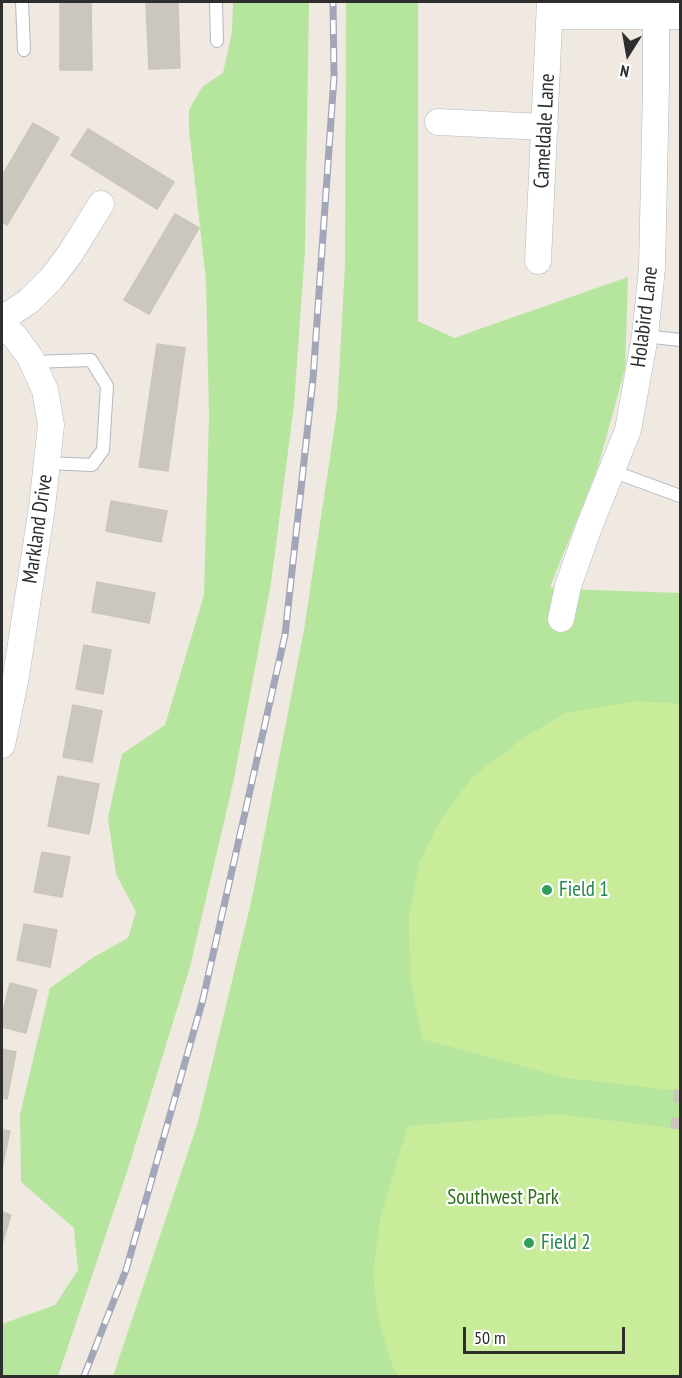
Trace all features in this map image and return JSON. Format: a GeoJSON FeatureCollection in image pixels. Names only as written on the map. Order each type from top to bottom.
{"type":"FeatureCollection","features":[{"type":"Feature","properties":{"kind":"street"},"geometry":{"type":"LineString","coordinates":[[550,9],[664,11]]}},
{"type":"Feature","properties":{"kind":"street","name":"Cameldale Lane"},"geometry":{"type":"LineString","coordinates":[[538,261],[550,9]]}},
{"type":"Feature","properties":{"kind":"street","name":"Holabird Lane"},"geometry":{"type":"LineString","coordinates":[[561,619],[568,586],[628,430],[645,336],[652,268],[664,11]]}},
{"type":"Feature","properties":{"kind":"street"},"geometry":{"type":"LineString","coordinates":[[438,122],[545,127]]}},
{"type":"Feature","properties":{"kind":"street"},"geometry":{"type":"LineString","coordinates":[[2,319],[29,301],[51,279],[70,254],[101,204]]}},
{"type":"Feature","properties":{"kind":"street","name":"Markland Drive"},"geometry":{"type":"LineString","coordinates":[[2,324],[16,338],[32,362],[45,390],[51,425],[42,507],[13,625],[2,745]]}},
{"type":"Feature","properties":{"kind":"lane"},"geometry":{"type":"LineString","coordinates":[[22,2],[24,50]]}},
{"type":"Feature","properties":{"kind":"lane"},"geometry":{"type":"LineString","coordinates":[[216,2],[217,40]]}},
{"type":"Feature","properties":{"kind":"lane"},"geometry":{"type":"LineString","coordinates":[[645,336],[681,340]]}},
{"type":"Feature","properties":{"kind":"lane"},"geometry":{"type":"LineString","coordinates":[[32,362],[92,360],[107,386],[103,450],[92,465],[47,463]]}},
{"type":"Feature","properties":{"kind":"lane"},"geometry":{"type":"LineString","coordinates":[[612,471],[681,496]]}},
{"type":"Feature","properties":{"kind":"green space"},"geometry":{"type":"Polygon","coordinates":[[[233,2],[309,2],[305,250],[294,405],[271,583],[234,779],[190,967],[126,1175],[58,1376],[2,1376],[2,1324],[55,1305],[78,1270],[74,1228],[21,1182],[20,1115],[50,988],[94,957],[128,938],[136,912],[116,874],[108,818],[122,754],[165,725],[204,595],[209,417],[206,280],[189,130],[189,110],[202,87],[223,73],[232,32],[233,2]]]}},
{"type":"Feature","properties":{"kind":"green space","name":"Southwest Park"},"geometry":{"type":"Polygon","coordinates":[[[346,2],[418,2],[418,321],[454,338],[628,277],[625,369],[598,467],[550,587],[680,593],[680,1376],[113,1376],[198,1122],[252,898],[304,630],[337,411],[345,265],[346,2]]]}},
{"type":"Feature","properties":{"kind":"green space","name":"Field 1"},"geometry":{"type":"Polygon","coordinates":[[[636,701],[680,704],[680,1091],[566,1078],[422,1039],[410,977],[409,917],[419,863],[439,822],[473,776],[522,739],[565,713],[636,701]]]}},
{"type":"Feature","properties":{"kind":"green space","name":"Field 2"},"geometry":{"type":"Polygon","coordinates":[[[558,1114],[680,1129],[680,1376],[398,1376],[392,1365],[378,1319],[373,1271],[381,1215],[408,1126],[558,1114]]]}},
{"type":"Feature","properties":{"kind":"building"},"geometry":{"type":"Polygon","coordinates":[[[60,2],[91,2],[92,70],[60,70],[60,2]]]}},
{"type":"Feature","properties":{"kind":"building"},"geometry":{"type":"Polygon","coordinates":[[[146,2],[178,2],[180,68],[149,69],[146,2]]]}},
{"type":"Feature","properties":{"kind":"building"},"geometry":{"type":"Polygon","coordinates":[[[33,123],[59,138],[7,225],[2,222],[2,176],[33,123]]]}},
{"type":"Feature","properties":{"kind":"building"},"geometry":{"type":"Polygon","coordinates":[[[88,129],[174,182],[157,209],[71,155],[88,129]]]}},
{"type":"Feature","properties":{"kind":"building"},"geometry":{"type":"Polygon","coordinates":[[[175,214],[199,228],[149,314],[124,300],[175,214]]]}},
{"type":"Feature","properties":{"kind":"building"},"geometry":{"type":"Polygon","coordinates":[[[157,344],[185,348],[168,471],[139,467],[157,344]]]}},
{"type":"Feature","properties":{"kind":"building"},"geometry":{"type":"Polygon","coordinates":[[[111,501],[167,511],[161,542],[106,531],[111,501]]]}},
{"type":"Feature","properties":{"kind":"building"},"geometry":{"type":"Polygon","coordinates":[[[97,582],[155,593],[149,623],[92,612],[97,582]]]}},
{"type":"Feature","properties":{"kind":"building"},"geometry":{"type":"Polygon","coordinates":[[[84,645],[111,650],[103,694],[76,689],[84,645]]]}},
{"type":"Feature","properties":{"kind":"building"},"geometry":{"type":"Polygon","coordinates":[[[73,705],[102,711],[92,762],[63,757],[73,705]]]}},
{"type":"Feature","properties":{"kind":"building"},"geometry":{"type":"Polygon","coordinates":[[[58,776],[99,784],[89,834],[48,826],[58,776]]]}},
{"type":"Feature","properties":{"kind":"building"},"geometry":{"type":"Polygon","coordinates":[[[42,852],[70,857],[62,897],[34,892],[42,852]]]}},
{"type":"Feature","properties":{"kind":"building"},"geometry":{"type":"Polygon","coordinates":[[[24,924],[57,930],[50,967],[17,960],[24,924]]]}},
{"type":"Feature","properties":{"kind":"building"},"geometry":{"type":"Polygon","coordinates":[[[10,983],[37,990],[26,1033],[2,1027],[10,983]]]}},
{"type":"Feature","properties":{"kind":"building"},"geometry":{"type":"Polygon","coordinates":[[[2,1049],[16,1052],[7,1099],[2,1098],[2,1049]]]}},
{"type":"Feature","properties":{"kind":"building"},"geometry":{"type":"Polygon","coordinates":[[[675,1090],[680,1091],[680,1102],[674,1102],[675,1090]]]}},
{"type":"Feature","properties":{"kind":"building"},"geometry":{"type":"Polygon","coordinates":[[[672,1118],[680,1119],[680,1129],[671,1128],[672,1118]]]}},
{"type":"Feature","properties":{"kind":"building"},"geometry":{"type":"Polygon","coordinates":[[[2,1130],[10,1131],[2,1168],[2,1130]]]}},
{"type":"Feature","properties":{"kind":"building"},"geometry":{"type":"Polygon","coordinates":[[[2,1212],[11,1215],[2,1244],[2,1212]]]}},
{"type":"Feature","properties":{"kind":"railway"},"geometry":{"type":"LineString","coordinates":[[84,1376],[126,1270],[203,999],[285,635],[313,379],[334,77],[333,2]]}},
{"type":"Feature","properties":{"kind":"place","name":"Field 1"},"geometry":{"type":"Point","coordinates":[547,890]}},
{"type":"Feature","properties":{"kind":"place","name":"Field 2"},"geometry":{"type":"Point","coordinates":[529,1243]}}]}
